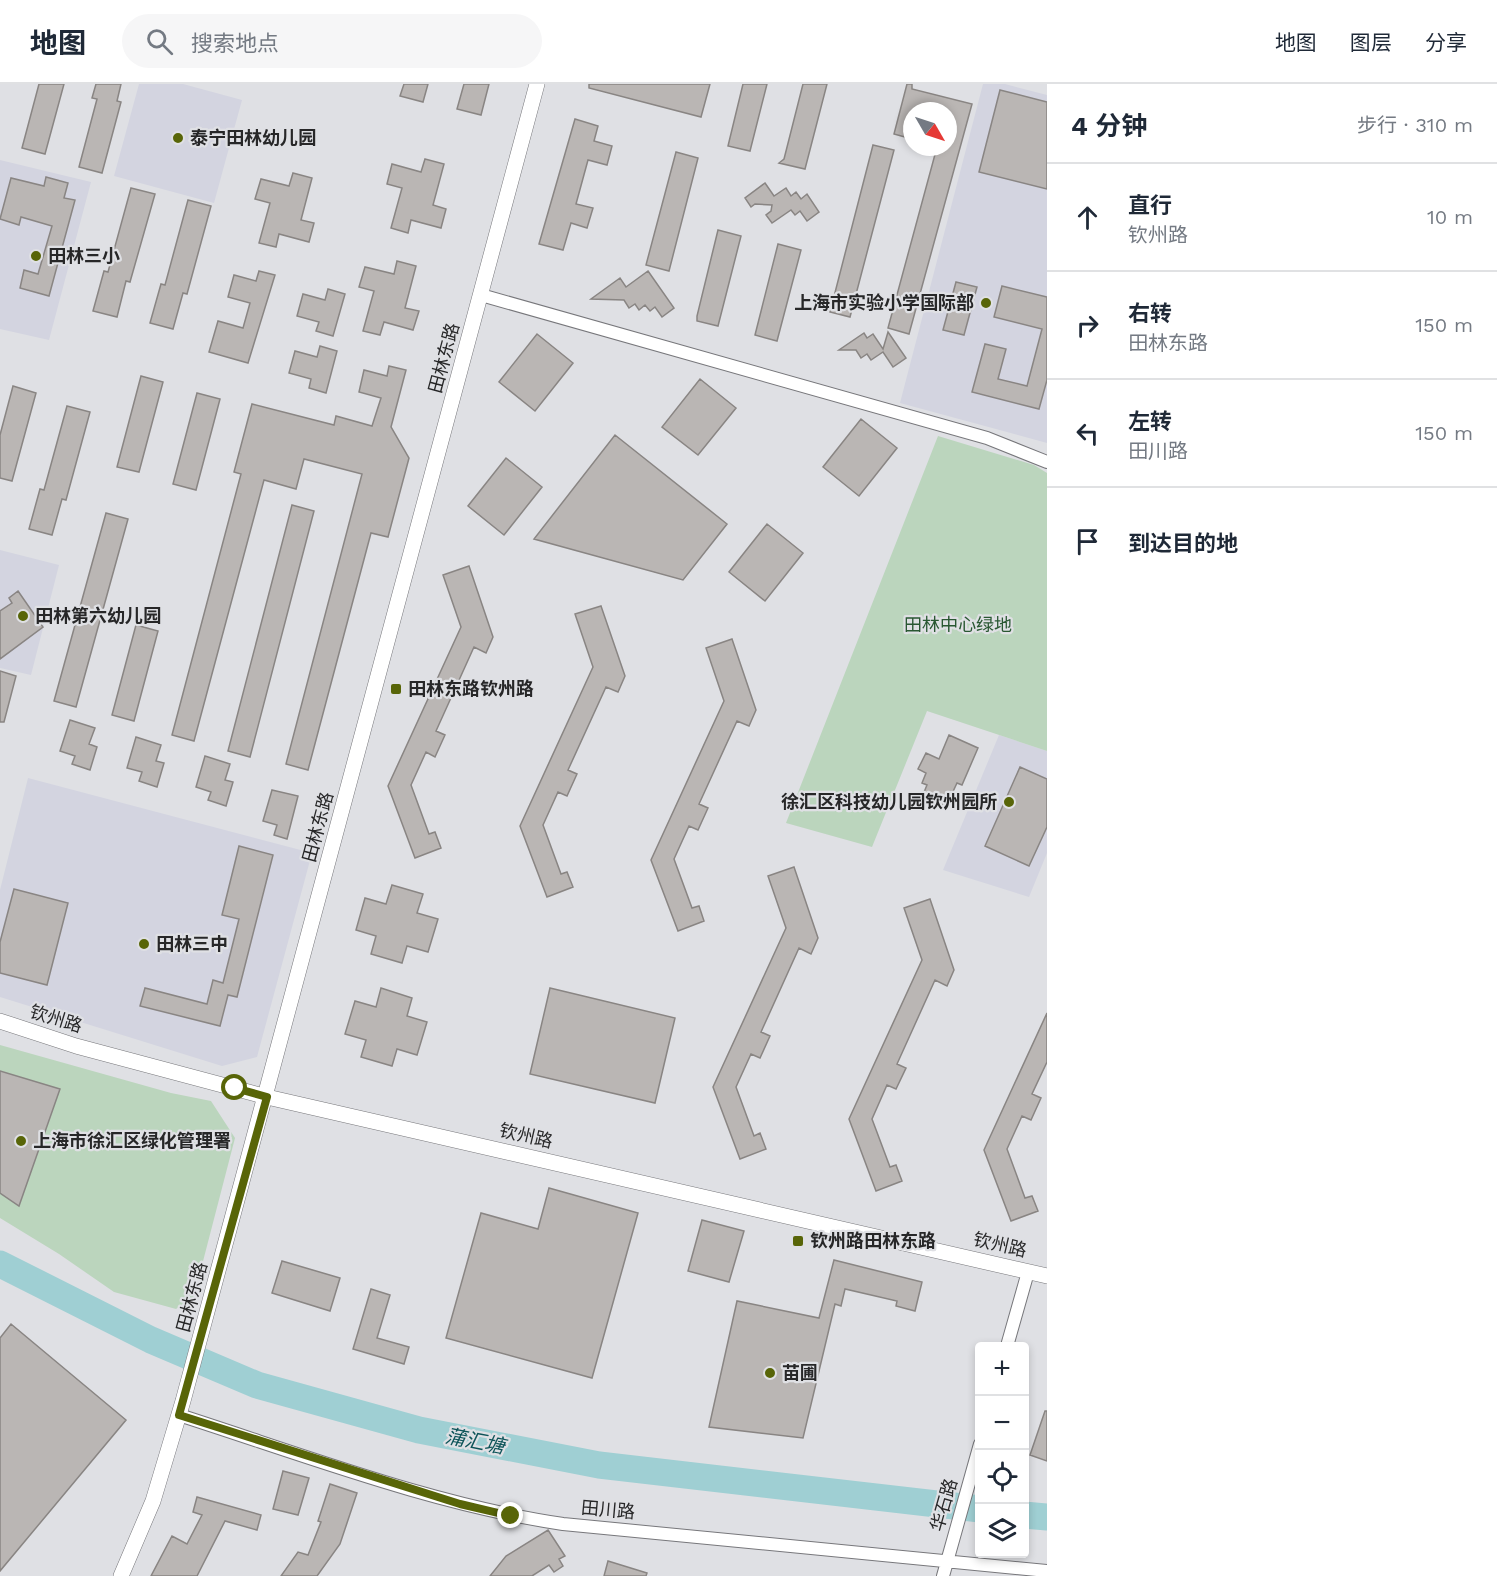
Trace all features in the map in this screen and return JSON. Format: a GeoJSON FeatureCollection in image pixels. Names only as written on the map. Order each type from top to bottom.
{"type":"FeatureCollection","features":[{"type":"Feature","properties":{"kind":"street","name":"田林东路"},"geometry":{"type":"LineString","coordinates":[[121,1576],[153,1501],[181,1408],[267,1097],[537,84]]}},
{"type":"Feature","properties":{"kind":"street"},"geometry":{"type":"LineString","coordinates":[[482,295],[987,438],[1047,462]]}},
{"type":"Feature","properties":{"kind":"street","name":"钦州路"},"geometry":{"type":"LineString","coordinates":[[0,1021],[76,1046],[267,1097],[1047,1276]]}},
{"type":"Feature","properties":{"kind":"street"},"geometry":{"type":"LineString","coordinates":[[1008,1342],[1028,1272]]}},
{"type":"Feature","properties":{"kind":"street","name":"田川路"},"geometry":{"type":"LineString","coordinates":[[181,1408],[460,1504],[511,1516],[563,1524],[1047,1571]]}},
{"type":"Feature","properties":{"kind":"street","name":"华石路"},"geometry":{"type":"LineString","coordinates":[[943,1576],[978,1450]]}},
{"type":"Feature","properties":{"kind":"shaded area","name":"泰宁田林幼儿园"},"geometry":{"type":"Polygon","coordinates":[[[139,84],[183,84],[242,100],[214,203],[114,176],[139,84]]]}},
{"type":"Feature","properties":{"kind":"shaded area","name":"上海市实验小学国际部"},"geometry":{"type":"Polygon","coordinates":[[[983,84],[1005,84],[1047,95],[1047,443],[900,403],[983,84]]]}},
{"type":"Feature","properties":{"kind":"shaded area","name":"田林三小"},"geometry":{"type":"Polygon","coordinates":[[[0,160],[91,182],[49,340],[0,329],[0,160]]]}},
{"type":"Feature","properties":{"kind":"shaded area","name":"田林第六幼儿园"},"geometry":{"type":"Polygon","coordinates":[[[0,550],[59,565],[31,675],[0,668],[0,550]]]}},
{"type":"Feature","properties":{"kind":"shaded area","name":"徐汇区科技幼儿园钦州园所"},"geometry":{"type":"Polygon","coordinates":[[[999,735],[1047,751],[1047,853],[1029,897],[943,870],[999,735]]]}},
{"type":"Feature","properties":{"kind":"shaded area","name":"田林三中"},"geometry":{"type":"Polygon","coordinates":[[[28,778],[312,853],[257,1057],[222,1066],[0,997],[0,890],[28,778]]]}},
{"type":"Feature","properties":{"kind":"green space","name":"田林中心绿地"},"geometry":{"type":"Polygon","coordinates":[[[938,436],[1034,465],[1047,473],[1047,751],[927,711],[872,847],[786,823],[938,436]]]}},
{"type":"Feature","properties":{"kind":"green space"},"geometry":{"type":"Polygon","coordinates":[[[0,1045],[171,1093],[211,1101],[235,1138],[194,1296],[176,1309],[114,1292],[59,1254],[0,1218],[0,1045]]]}},
{"type":"Feature","properties":{"kind":"building"},"geometry":{"type":"Polygon","coordinates":[[[39,84],[64,84],[45,154],[22,148],[39,84]]]}},
{"type":"Feature","properties":{"kind":"building"},"geometry":{"type":"Polygon","coordinates":[[[96,84],[121,84],[117,101],[121,102],[102,173],[79,167],[97,99],[92,98],[96,84]]]}},
{"type":"Feature","properties":{"kind":"building"},"geometry":{"type":"Polygon","coordinates":[[[404,84],[428,84],[423,102],[400,96],[404,84]]]}},
{"type":"Feature","properties":{"kind":"building"},"geometry":{"type":"Polygon","coordinates":[[[464,84],[489,84],[481,115],[457,109],[464,84]]]}},
{"type":"Feature","properties":{"kind":"building"},"geometry":{"type":"Polygon","coordinates":[[[589,84],[710,84],[701,117],[589,88],[589,84]]]}},
{"type":"Feature","properties":{"kind":"building"},"geometry":{"type":"Polygon","coordinates":[[[743,84],[767,84],[750,151],[728,146],[743,84]]]}},
{"type":"Feature","properties":{"kind":"building"},"geometry":{"type":"Polygon","coordinates":[[[803,84],[827,84],[805,169],[779,163],[784,159],[803,84]]]}},
{"type":"Feature","properties":{"kind":"building"},"geometry":{"type":"Polygon","coordinates":[[[907,84],[912,84],[912,89],[972,104],[909,334],[888,328],[935,156],[957,156],[957,102],[903,102],[903,136],[894,134],[907,84]]]}},
{"type":"Feature","properties":{"kind":"building"},"geometry":{"type":"Polygon","coordinates":[[[1000,90],[1047,102],[1047,189],[979,172],[1000,90]]]}},
{"type":"Feature","properties":{"kind":"building"},"geometry":{"type":"Polygon","coordinates":[[[575,119],[598,126],[594,141],[612,146],[607,165],[588,160],[576,204],[593,208],[587,228],[571,223],[563,250],[539,244],[575,119]]]}},
{"type":"Feature","properties":{"kind":"building"},"geometry":{"type":"Polygon","coordinates":[[[873,145],[894,150],[850,317],[830,312],[873,145]]]}},
{"type":"Feature","properties":{"kind":"building"},"geometry":{"type":"Polygon","coordinates":[[[676,152],[698,158],[669,271],[646,265],[676,152]]]}},
{"type":"Feature","properties":{"kind":"building"},"geometry":{"type":"Polygon","coordinates":[[[425,159],[444,164],[433,205],[446,209],[441,228],[411,220],[408,233],[391,228],[402,188],[387,184],[392,164],[421,172],[425,159]]]}},
{"type":"Feature","properties":{"kind":"building"},"geometry":{"type":"Polygon","coordinates":[[[293,173],[312,178],[301,220],[314,223],[309,242],[279,234],[276,247],[259,243],[270,203],[255,199],[261,179],[289,186],[293,173]]]}},
{"type":"Feature","properties":{"kind":"building"},"geometry":{"type":"Polygon","coordinates":[[[46,177],[68,183],[64,198],[75,200],[49,296],[20,288],[24,270],[38,274],[52,226],[21,217],[19,225],[0,219],[11,178],[44,186],[46,177]]]}},
{"type":"Feature","properties":{"kind":"building"},"geometry":{"type":"Polygon","coordinates":[[[765,183],[774,196],[786,188],[791,196],[796,192],[801,199],[807,194],[819,212],[807,221],[800,211],[795,215],[791,210],[772,223],[766,215],[771,211],[772,205],[755,204],[751,207],[745,198],[765,183]]]}},
{"type":"Feature","properties":{"kind":"building"},"geometry":{"type":"Polygon","coordinates":[[[131,188],[155,194],[130,282],[126,281],[117,317],[93,311],[104,271],[108,272],[131,188]]]}},
{"type":"Feature","properties":{"kind":"building"},"geometry":{"type":"Polygon","coordinates":[[[188,200],[211,206],[187,294],[183,293],[173,329],[150,323],[161,284],[165,285],[188,200]]]}},
{"type":"Feature","properties":{"kind":"building"},"geometry":{"type":"Polygon","coordinates":[[[718,230],[741,236],[718,326],[697,321],[697,316],[718,230]]]}},
{"type":"Feature","properties":{"kind":"building"},"geometry":{"type":"Polygon","coordinates":[[[778,244],[801,250],[777,341],[755,335],[778,244]]]}},
{"type":"Feature","properties":{"kind":"building"},"geometry":{"type":"Polygon","coordinates":[[[397,261],[416,266],[405,308],[419,311],[413,330],[384,322],[380,335],[363,331],[374,291],[359,287],[365,267],[394,274],[397,261]]]}},
{"type":"Feature","properties":{"kind":"building"},"geometry":{"type":"Polygon","coordinates":[[[259,271],[275,275],[248,363],[209,352],[218,321],[243,328],[250,303],[228,297],[234,275],[256,281],[259,271]]]}},
{"type":"Feature","properties":{"kind":"building"},"geometry":{"type":"Polygon","coordinates":[[[648,271],[674,308],[662,317],[655,307],[650,311],[645,305],[639,310],[635,304],[629,308],[624,300],[591,299],[620,278],[626,287],[648,271]]]}},
{"type":"Feature","properties":{"kind":"building"},"geometry":{"type":"Polygon","coordinates":[[[956,282],[977,287],[964,335],[943,330],[956,282]]]}},
{"type":"Feature","properties":{"kind":"building"},"geometry":{"type":"Polygon","coordinates":[[[1002,286],[1047,297],[1047,380],[1039,409],[972,392],[985,344],[1006,349],[998,379],[1027,386],[1042,329],[994,317],[1002,286]]]}},
{"type":"Feature","properties":{"kind":"building"},"geometry":{"type":"Polygon","coordinates":[[[328,289],[345,294],[333,336],[316,331],[319,322],[297,316],[303,294],[325,300],[328,289]]]}},
{"type":"Feature","properties":{"kind":"building"},"geometry":{"type":"Polygon","coordinates":[[[888,332],[906,358],[893,367],[883,352],[871,360],[867,354],[861,358],[856,350],[839,350],[864,333],[867,338],[873,334],[883,349],[888,332]]]}},
{"type":"Feature","properties":{"kind":"building"},"geometry":{"type":"Polygon","coordinates":[[[537,334],[573,363],[535,411],[499,382],[537,334]]]}},
{"type":"Feature","properties":{"kind":"building"},"geometry":{"type":"Polygon","coordinates":[[[320,346],[337,351],[326,393],[309,388],[311,379],[289,373],[295,351],[317,357],[320,346]]]}},
{"type":"Feature","properties":{"kind":"building"},"geometry":{"type":"Polygon","coordinates":[[[389,366],[406,370],[391,427],[409,458],[388,537],[371,533],[308,770],[286,764],[362,474],[304,459],[296,489],[264,480],[194,741],[172,735],[241,474],[234,472],[252,404],[334,425],[336,416],[372,426],[381,398],[359,392],[364,370],[387,376],[389,366]]]}},
{"type":"Feature","properties":{"kind":"building"},"geometry":{"type":"Polygon","coordinates":[[[141,376],[163,382],[139,472],[117,467],[141,376]]]}},
{"type":"Feature","properties":{"kind":"building"},"geometry":{"type":"Polygon","coordinates":[[[700,379],[736,408],[698,455],[662,427],[700,379]]]}},
{"type":"Feature","properties":{"kind":"building"},"geometry":{"type":"Polygon","coordinates":[[[13,386],[36,393],[12,481],[0,478],[0,435],[13,386]]]}},
{"type":"Feature","properties":{"kind":"building"},"geometry":{"type":"Polygon","coordinates":[[[197,393],[220,399],[196,490],[173,484],[197,393]]]}},
{"type":"Feature","properties":{"kind":"building"},"geometry":{"type":"Polygon","coordinates":[[[67,406],[90,412],[66,500],[62,499],[52,535],[29,529],[40,489],[44,490],[67,406]]]}},
{"type":"Feature","properties":{"kind":"building"},"geometry":{"type":"Polygon","coordinates":[[[861,419],[897,448],[859,496],[823,467],[861,419]]]}},
{"type":"Feature","properties":{"kind":"building"},"geometry":{"type":"Polygon","coordinates":[[[615,435],[727,524],[683,580],[534,539],[615,435]]]}},
{"type":"Feature","properties":{"kind":"building"},"geometry":{"type":"Polygon","coordinates":[[[506,458],[542,487],[504,535],[468,506],[506,458]]]}},
{"type":"Feature","properties":{"kind":"building"},"geometry":{"type":"Polygon","coordinates":[[[292,505],[314,511],[250,757],[228,751],[292,505]]]}},
{"type":"Feature","properties":{"kind":"building"},"geometry":{"type":"Polygon","coordinates":[[[106,513],[128,519],[76,707],[54,701],[106,513]]]}},
{"type":"Feature","properties":{"kind":"building"},"geometry":{"type":"Polygon","coordinates":[[[767,524],[803,553],[765,601],[729,572],[767,524]]]}},
{"type":"Feature","properties":{"kind":"building"},"geometry":{"type":"Polygon","coordinates":[[[469,566],[493,637],[486,653],[474,647],[436,731],[445,735],[435,757],[426,752],[411,785],[429,834],[435,832],[441,848],[415,858],[388,786],[461,627],[443,575],[469,566]]]}},
{"type":"Feature","properties":{"kind":"building"},"geometry":{"type":"Polygon","coordinates":[[[18,591],[43,627],[0,659],[0,611],[12,603],[9,598],[18,591]]]}},
{"type":"Feature","properties":{"kind":"building"},"geometry":{"type":"Polygon","coordinates":[[[601,606],[625,676],[618,692],[606,687],[568,770],[577,774],[567,796],[558,792],[543,825],[561,874],[567,872],[573,887],[547,897],[520,826],[593,667],[575,614],[601,606]]]}},
{"type":"Feature","properties":{"kind":"building"},"geometry":{"type":"Polygon","coordinates":[[[136,625],[158,631],[134,721],[112,715],[136,625]]]}},
{"type":"Feature","properties":{"kind":"building"},"geometry":{"type":"Polygon","coordinates":[[[732,639],[756,710],[749,726],[737,721],[699,804],[708,808],[698,830],[689,826],[674,859],[692,908],[699,906],[704,921],[678,931],[651,860],[724,701],[706,648],[732,639]]]}},
{"type":"Feature","properties":{"kind":"building"},"geometry":{"type":"Polygon","coordinates":[[[0,671],[16,676],[4,722],[0,722],[0,671]]]}},
{"type":"Feature","properties":{"kind":"building"},"geometry":{"type":"Polygon","coordinates":[[[70,720],[95,728],[89,744],[97,747],[90,770],[72,764],[75,756],[60,751],[70,720]]]}},
{"type":"Feature","properties":{"kind":"building"},"geometry":{"type":"Polygon","coordinates":[[[949,735],[978,748],[962,785],[957,783],[950,798],[946,796],[942,806],[922,797],[927,785],[922,783],[926,773],[918,769],[926,753],[939,759],[949,735]]]}},
{"type":"Feature","properties":{"kind":"building"},"geometry":{"type":"Polygon","coordinates":[[[136,737],[161,745],[156,761],[164,763],[157,787],[139,781],[142,772],[127,768],[136,737]]]}},
{"type":"Feature","properties":{"kind":"building"},"geometry":{"type":"Polygon","coordinates":[[[205,756],[230,764],[225,780],[233,782],[226,806],[208,800],[211,792],[196,787],[205,756]]]}},
{"type":"Feature","properties":{"kind":"building"},"geometry":{"type":"Polygon","coordinates":[[[1020,767],[1047,779],[1047,827],[1029,866],[985,846],[1020,767]]]}},
{"type":"Feature","properties":{"kind":"building"},"geometry":{"type":"Polygon","coordinates":[[[272,790],[298,796],[287,839],[274,835],[277,825],[263,821],[272,790]]]}},
{"type":"Feature","properties":{"kind":"building"},"geometry":{"type":"Polygon","coordinates":[[[239,846],[273,855],[237,997],[228,995],[220,1026],[140,1006],[145,988],[207,1004],[213,980],[223,983],[239,919],[222,915],[239,846]]]}},
{"type":"Feature","properties":{"kind":"building"},"geometry":{"type":"Polygon","coordinates":[[[794,867],[818,938],[811,954],[799,948],[761,1032],[770,1036],[760,1058],[751,1054],[736,1087],[754,1136],[760,1133],[766,1149],[740,1159],[713,1087],[786,928],[768,876],[794,867]]]}},
{"type":"Feature","properties":{"kind":"building"},"geometry":{"type":"Polygon","coordinates":[[[392,885],[423,894],[417,913],[438,919],[428,952],[407,946],[402,963],[371,954],[376,936],[356,930],[365,898],[386,904],[392,885]]]}},
{"type":"Feature","properties":{"kind":"building"},"geometry":{"type":"Polygon","coordinates":[[[14,889],[68,903],[47,985],[0,973],[0,942],[14,889]]]}},
{"type":"Feature","properties":{"kind":"building"},"geometry":{"type":"Polygon","coordinates":[[[930,899],[954,970],[947,986],[935,980],[897,1064],[906,1068],[896,1089],[887,1085],[872,1119],[890,1167],[896,1165],[902,1181],[876,1191],[849,1119],[922,960],[904,908],[930,899]]]}},
{"type":"Feature","properties":{"kind":"building"},"geometry":{"type":"Polygon","coordinates":[[[381,988],[412,998],[407,1016],[427,1022],[417,1055],[397,1049],[392,1066],[361,1057],[366,1040],[345,1034],[355,1001],[376,1007],[381,988]]]}},
{"type":"Feature","properties":{"kind":"building"},"geometry":{"type":"Polygon","coordinates":[[[550,988],[675,1018],[655,1103],[530,1074],[550,988]]]}},
{"type":"Feature","properties":{"kind":"building"},"geometry":{"type":"Polygon","coordinates":[[[1047,1013],[1047,1062],[1032,1094],[1041,1098],[1031,1120],[1022,1116],[1007,1149],[1025,1198],[1032,1196],[1038,1211],[1011,1221],[984,1150],[1047,1013]]]}},
{"type":"Feature","properties":{"kind":"building","name":"上海市徐汇区绿化管理署"},"geometry":{"type":"Polygon","coordinates":[[[0,1071],[60,1089],[19,1206],[0,1193],[0,1071]]]}},
{"type":"Feature","properties":{"kind":"building"},"geometry":{"type":"Polygon","coordinates":[[[549,1188],[638,1213],[592,1378],[446,1338],[481,1213],[538,1229],[549,1188]]]}},
{"type":"Feature","properties":{"kind":"building"},"geometry":{"type":"Polygon","coordinates":[[[702,1220],[744,1231],[729,1282],[688,1271],[702,1220]]]}},
{"type":"Feature","properties":{"kind":"building","name":"苗圃"},"geometry":{"type":"Polygon","coordinates":[[[834,1260],[922,1282],[915,1311],[896,1306],[897,1301],[845,1289],[841,1306],[835,1304],[803,1438],[709,1427],[737,1301],[819,1318],[834,1260]]]}},
{"type":"Feature","properties":{"kind":"building"},"geometry":{"type":"Polygon","coordinates":[[[282,1261],[340,1278],[330,1311],[272,1293],[282,1261]]]}},
{"type":"Feature","properties":{"kind":"building"},"geometry":{"type":"Polygon","coordinates":[[[371,1289],[390,1295],[377,1338],[409,1347],[404,1364],[353,1349],[371,1289]]]}},
{"type":"Feature","properties":{"kind":"building"},"geometry":{"type":"Polygon","coordinates":[[[11,1324],[126,1420],[0,1571],[0,1338],[11,1324]]]}},
{"type":"Feature","properties":{"kind":"building"},"geometry":{"type":"Polygon","coordinates":[[[1045,1411],[1047,1411],[1047,1461],[1030,1455],[1045,1411]]]}},
{"type":"Feature","properties":{"kind":"building"},"geometry":{"type":"Polygon","coordinates":[[[283,1471],[309,1478],[298,1515],[273,1509],[283,1471]]]}},
{"type":"Feature","properties":{"kind":"building"},"geometry":{"type":"Polygon","coordinates":[[[330,1484],[357,1493],[340,1544],[317,1576],[281,1576],[298,1552],[308,1555],[321,1522],[318,1521],[330,1484]]]}},
{"type":"Feature","properties":{"kind":"building"},"geometry":{"type":"Polygon","coordinates":[[[197,1497],[261,1515],[257,1530],[225,1521],[197,1576],[151,1576],[172,1536],[187,1544],[202,1515],[193,1512],[197,1497]]]}},
{"type":"Feature","properties":{"kind":"building"},"geometry":{"type":"Polygon","coordinates":[[[548,1530],[565,1556],[559,1559],[563,1566],[554,1572],[549,1565],[532,1576],[490,1576],[506,1556],[548,1530]]]}},
{"type":"Feature","properties":{"kind":"building"},"geometry":{"type":"Polygon","coordinates":[[[608,1561],[647,1573],[646,1576],[604,1576],[608,1561]]]}},
{"type":"Feature","properties":{"kind":"waterway","name":"蒲汇塘"},"geometry":{"type":"LineString","coordinates":[[0,1264],[151,1340],[257,1385],[419,1430],[599,1465],[975,1508]]}},
{"type":"Feature","properties":{"kind":"waterway","name":"蒲汇塘"},"geometry":{"type":"LineString","coordinates":[[1029,1515],[1047,1517]]}},
{"type":"Feature","properties":{"kind":"place","name":"泰宁田林幼儿园"},"geometry":{"type":"Point","coordinates":[178,138]}},
{"type":"Feature","properties":{"kind":"place","name":"田林三小"},"geometry":{"type":"Point","coordinates":[36,256]}},
{"type":"Feature","properties":{"kind":"place","name":"上海市实验小学国际部"},"geometry":{"type":"Point","coordinates":[986,303]}},
{"type":"Feature","properties":{"kind":"place","name":"田林第六幼儿园"},"geometry":{"type":"Point","coordinates":[23,616]}},
{"type":"Feature","properties":{"kind":"place","name":"田林东路钦州路"},"geometry":{"type":"Point","coordinates":[396,689]}},
{"type":"Feature","properties":{"kind":"place","name":"徐汇区科技幼儿园钦州园所"},"geometry":{"type":"Point","coordinates":[1009,802]}},
{"type":"Feature","properties":{"kind":"place","name":"田林三中"},"geometry":{"type":"Point","coordinates":[144,944]}},
{"type":"Feature","properties":{"kind":"place","name":"上海市徐汇区绿化管理署"},"geometry":{"type":"Point","coordinates":[21,1141]}},
{"type":"Feature","properties":{"kind":"place","name":"钦州路田林东路"},"geometry":{"type":"Point","coordinates":[798,1241]}},
{"type":"Feature","properties":{"kind":"place","name":"苗圃"},"geometry":{"type":"Point","coordinates":[770,1373]}},
{"type":"Feature","properties":{"kind":"route"},"geometry":{"type":"LineString","coordinates":[[235,1088],[267,1097],[179,1415],[460,1504],[511,1516]]}}]}
